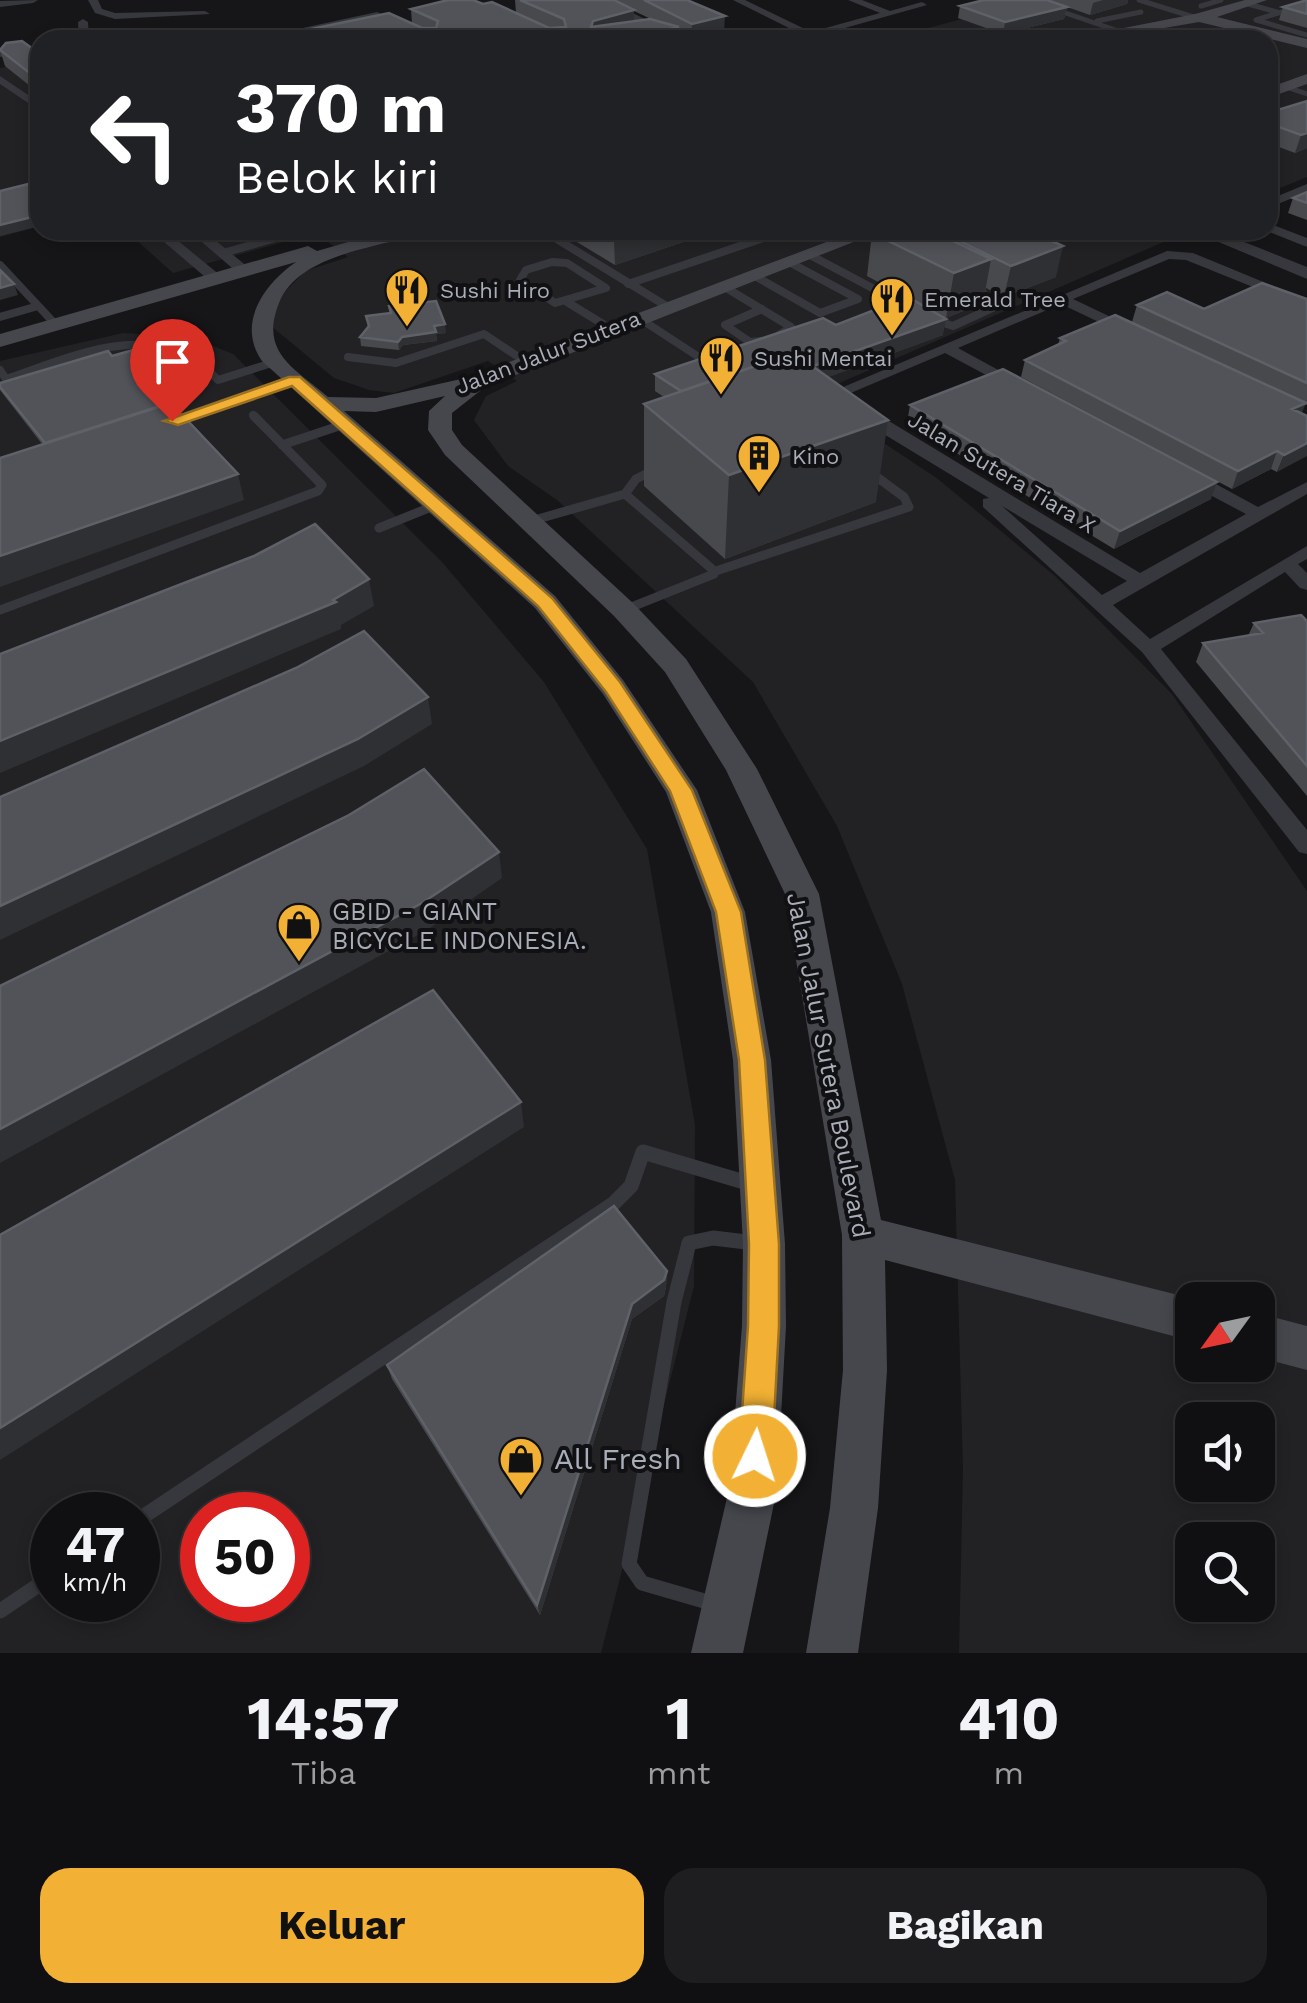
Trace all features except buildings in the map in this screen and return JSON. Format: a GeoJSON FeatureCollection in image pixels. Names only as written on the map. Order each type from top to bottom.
{"type":"FeatureCollection","features":[{"type":"Feature","properties":{"kind":"main road"},"geometry":{"type":"LineString","coordinates":[[1130,30],[1220,4],[1249,3]]}},
{"type":"Feature","properties":{"kind":"main road"},"geometry":{"type":"LineString","coordinates":[[1220,4],[1234,22]]}},
{"type":"Feature","properties":{"kind":"main road"},"geometry":{"type":"LineString","coordinates":[[1196,14],[1261,30]]}},
{"type":"Feature","properties":{"kind":"main road"},"geometry":{"type":"LineString","coordinates":[[1278,35],[1307,44]]}},
{"type":"Feature","properties":{"kind":"main road"},"geometry":{"type":"LineString","coordinates":[[1278,90],[1307,79]]}},
{"type":"Feature","properties":{"kind":"main road"},"geometry":{"type":"LineString","coordinates":[[0,341],[350,240]]}},
{"type":"Feature","properties":{"kind":"main road"},"geometry":{"type":"LineString","coordinates":[[379,240],[313,260],[292,272],[268,296],[260,331],[268,354],[545,602],[613,687],[681,790],[728,912],[752,1060],[764,1244],[764,1326],[753,1489],[717,1653]]}},
{"type":"Feature","properties":{"kind":"main road","name":"Jalan Jalur Sutera"},"geometry":{"type":"LineString","coordinates":[[335,414],[477,382],[723,286],[855,240]]}},
{"type":"Feature","properties":{"kind":"main road","name":"Jalan Jalur Sutera Boulevard"},"geometry":{"type":"LineString","coordinates":[[477,382],[440,411],[440,430],[453,450],[624,610],[676,666],[741,769],[802,894],[864,1235],[863,1390],[854,1508],[832,1653]]}},
{"type":"Feature","properties":{"kind":"main road"},"geometry":{"type":"LineString","coordinates":[[864,1235],[1175,1315]]}},
{"type":"Feature","properties":{"kind":"main road"},"geometry":{"type":"LineString","coordinates":[[1275,1340],[1307,1348]]}},
{"type":"Feature","properties":{"kind":"street"},"geometry":{"type":"LineString","coordinates":[[0,4],[34,0]]}},
{"type":"Feature","properties":{"kind":"street"},"geometry":{"type":"LineString","coordinates":[[93,0],[104,15],[205,14]]}},
{"type":"Feature","properties":{"kind":"street"},"geometry":{"type":"LineString","coordinates":[[162,0],[168,16]]}},
{"type":"Feature","properties":{"kind":"street"},"geometry":{"type":"LineString","coordinates":[[596,0],[651,22],[652,27]]}},
{"type":"Feature","properties":{"kind":"street"},"geometry":{"type":"LineString","coordinates":[[738,0],[800,30]]}},
{"type":"Feature","properties":{"kind":"street"},"geometry":{"type":"LineString","coordinates":[[853,0],[890,14]]}},
{"type":"Feature","properties":{"kind":"street"},"geometry":{"type":"LineString","coordinates":[[829,30],[922,5]]}},
{"type":"Feature","properties":{"kind":"street"},"geometry":{"type":"LineString","coordinates":[[286,30],[377,15],[411,30]]}},
{"type":"Feature","properties":{"kind":"street"},"geometry":{"type":"LineString","coordinates":[[83,22],[83,30]]}},
{"type":"Feature","properties":{"kind":"street"},"geometry":{"type":"LineString","coordinates":[[642,30],[659,30]]}},
{"type":"Feature","properties":{"kind":"street"},"geometry":{"type":"LineString","coordinates":[[0,54],[30,50]]}},
{"type":"Feature","properties":{"kind":"street"},"geometry":{"type":"LineString","coordinates":[[0,79],[30,101]]}},
{"type":"Feature","properties":{"kind":"street"},"geometry":{"type":"LineString","coordinates":[[1278,200],[1307,188]]}},
{"type":"Feature","properties":{"kind":"street"},"geometry":{"type":"LineString","coordinates":[[1278,231],[1307,243]]}},
{"type":"Feature","properties":{"kind":"street"},"geometry":{"type":"LineString","coordinates":[[169,240],[216,279]]}},
{"type":"Feature","properties":{"kind":"street"},"geometry":{"type":"LineString","coordinates":[[207,240],[244,270]]}},
{"type":"Feature","properties":{"kind":"street"},"geometry":{"type":"LineString","coordinates":[[1224,240],[1307,274]]}},
{"type":"Feature","properties":{"kind":"street"},"geometry":{"type":"LineString","coordinates":[[945,347],[1168,256],[1188,256],[1307,305]]}},
{"type":"Feature","properties":{"kind":"street"},"geometry":{"type":"LineString","coordinates":[[1062,299],[1149,340]]}},
{"type":"Feature","properties":{"kind":"street"},"geometry":{"type":"LineString","coordinates":[[945,347],[1032,394]]}},
{"type":"Feature","properties":{"kind":"street","name":"Jalan Sutera Tiara X"},"geometry":{"type":"LineString","coordinates":[[945,347],[838,394],[842,402],[1140,580]]}},
{"type":"Feature","properties":{"kind":"street"},"geometry":{"type":"LineString","coordinates":[[1172,468],[1258,514]]}},
{"type":"Feature","properties":{"kind":"street"},"geometry":{"type":"LineString","coordinates":[[954,470],[1149,648],[1307,846]]}},
{"type":"Feature","properties":{"kind":"street"},"geometry":{"type":"LineString","coordinates":[[1100,604],[1307,487]]}},
{"type":"Feature","properties":{"kind":"street"},"geometry":{"type":"LineString","coordinates":[[1149,648],[1307,551]]}},
{"type":"Feature","properties":{"kind":"street"},"geometry":{"type":"LineString","coordinates":[[1288,563],[1307,584]]}},
{"type":"Feature","properties":{"kind":"lane"},"geometry":{"type":"LineString","coordinates":[[1139,0],[1196,14]]}},
{"type":"Feature","properties":{"kind":"lane"},"geometry":{"type":"LineString","coordinates":[[1249,3],[1279,13]]}},
{"type":"Feature","properties":{"kind":"lane"},"geometry":{"type":"LineString","coordinates":[[1307,4],[1256,20],[1307,35]]}},
{"type":"Feature","properties":{"kind":"lane"},"geometry":{"type":"LineString","coordinates":[[1042,5],[1090,30]]}},
{"type":"Feature","properties":{"kind":"lane"},"geometry":{"type":"LineString","coordinates":[[1102,30],[1141,12]]}},
{"type":"Feature","properties":{"kind":"lane"},"geometry":{"type":"LineString","coordinates":[[1286,87],[1307,94]]}},
{"type":"Feature","properties":{"kind":"lane"},"geometry":{"type":"LineString","coordinates":[[223,253],[269,240]]}},
{"type":"Feature","properties":{"kind":"lane"},"geometry":{"type":"LineString","coordinates":[[558,240],[668,307]]}},
{"type":"Feature","properties":{"kind":"lane"},"geometry":{"type":"LineString","coordinates":[[628,284],[758,240]]}},
{"type":"Feature","properties":{"kind":"lane"},"geometry":{"type":"LineString","coordinates":[[753,275],[820,313],[858,299],[798,258]]}},
{"type":"Feature","properties":{"kind":"lane"},"geometry":{"type":"LineString","coordinates":[[798,258],[848,276],[946,326],[1001,304],[968,286]]}},
{"type":"Feature","properties":{"kind":"lane"},"geometry":{"type":"LineString","coordinates":[[567,302],[606,288],[558,262],[520,275],[520,280],[554,302],[567,302],[611,329]]}},
{"type":"Feature","properties":{"kind":"lane"},"geometry":{"type":"LineString","coordinates":[[0,265],[56,325]]}},
{"type":"Feature","properties":{"kind":"lane"},"geometry":{"type":"LineString","coordinates":[[848,276],[867,269]]}},
{"type":"Feature","properties":{"kind":"lane"},"geometry":{"type":"LineString","coordinates":[[723,286],[762,309],[791,330],[750,342],[725,324],[762,309]]}},
{"type":"Feature","properties":{"kind":"lane"},"geometry":{"type":"LineString","coordinates":[[0,316],[38,306]]}},
{"type":"Feature","properties":{"kind":"lane"},"geometry":{"type":"LineString","coordinates":[[639,318],[708,363]]}},
{"type":"Feature","properties":{"kind":"lane"},"geometry":{"type":"LineString","coordinates":[[348,357],[396,364],[484,334],[526,362]]}},
{"type":"Feature","properties":{"kind":"lane"},"geometry":{"type":"LineString","coordinates":[[0,370],[6,379],[96,351],[155,346],[187,355],[218,380],[276,362]]}},
{"type":"Feature","properties":{"kind":"lane"},"geometry":{"type":"LineString","coordinates":[[167,423],[294,380]]}},
{"type":"Feature","properties":{"kind":"lane"},"geometry":{"type":"LineString","coordinates":[[0,610],[318,491],[322,485],[253,414]]}},
{"type":"Feature","properties":{"kind":"lane"},"geometry":{"type":"LineString","coordinates":[[282,445],[335,414]]}},
{"type":"Feature","properties":{"kind":"lane"},"geometry":{"type":"LineString","coordinates":[[624,610],[713,572],[909,507],[904,497],[856,462]]}},
{"type":"Feature","properties":{"kind":"lane"},"geometry":{"type":"LineString","coordinates":[[531,520],[625,494],[636,479],[660,468]]}},
{"type":"Feature","properties":{"kind":"lane"},"geometry":{"type":"LineString","coordinates":[[625,494],[713,572]]}},
{"type":"Feature","properties":{"kind":"lane"},"geometry":{"type":"LineString","coordinates":[[379,528],[436,506]]}},
{"type":"Feature","properties":{"kind":"lane"},"geometry":{"type":"LineString","coordinates":[[160,1505],[613,1204],[631,1186],[642,1152],[760,1186]]}},
{"type":"Feature","properties":{"kind":"lane"},"geometry":{"type":"LineString","coordinates":[[727,1608],[642,1583],[629,1564],[674,1302],[689,1243],[713,1238],[764,1244]]}},
{"type":"Feature","properties":{"kind":"lane"},"geometry":{"type":"LineString","coordinates":[[0,1611],[30,1591]]}},
{"type":"Feature","properties":{"kind":"shaded area"},"geometry":{"type":"Polygon","coordinates":[[[1032,0],[1307,0],[1307,177],[1278,189],[1278,30],[921,30],[1032,0]]]}},
{"type":"Feature","properties":{"kind":"shaded area"},"geometry":{"type":"Polygon","coordinates":[[[30,61],[30,229],[0,237],[0,68],[30,61]]]}},
{"type":"Feature","properties":{"kind":"shaded area"},"geometry":{"type":"Polygon","coordinates":[[[136,240],[291,240],[173,273],[136,240]]]}},
{"type":"Feature","properties":{"kind":"shaded area"},"geometry":{"type":"Polygon","coordinates":[[[325,240],[1168,240],[812,395],[938,479],[1055,576],[1172,694],[1307,891],[1307,1653],[959,1653],[963,1469],[955,1180],[902,984],[837,826],[753,682],[557,500],[508,466],[474,420],[486,396],[517,381],[488,361],[394,393],[369,390],[334,378],[271,326],[277,300],[305,271],[348,257],[325,240]]]}},
{"type":"Feature","properties":{"kind":"shaded area"},"geometry":{"type":"Polygon","coordinates":[[[123,333],[191,337],[233,354],[442,562],[544,682],[647,849],[695,1125],[694,1286],[601,1653],[0,1653],[0,361],[123,333]]]}},
{"type":"Feature","properties":{"kind":"place","name":"Sushi Hiro"},"geometry":{"type":"Point","coordinates":[407,328]}},
{"type":"Feature","properties":{"kind":"place","name":"Emerald Tree"},"geometry":{"type":"Point","coordinates":[892,337]}},
{"type":"Feature","properties":{"kind":"place","name":"Sushi Mentai"},"geometry":{"type":"Point","coordinates":[721,396]}},
{"type":"Feature","properties":{"kind":"place","name":"Kino"},"geometry":{"type":"Point","coordinates":[759,494]}},
{"type":"Feature","properties":{"kind":"place","name":"GBID - GIANT BICYCLE INDONESIA."},"geometry":{"type":"Point","coordinates":[299,963]}},
{"type":"Feature","properties":{"kind":"place","name":"All Fresh"},"geometry":{"type":"Point","coordinates":[521,1497]}},
{"type":"Feature","properties":{"kind":"route"},"geometry":{"type":"LineString","coordinates":[[172,421],[294,380],[545,602],[613,687],[681,790],[728,912],[752,1060],[764,1244],[764,1326],[755,1456]]}}]}
